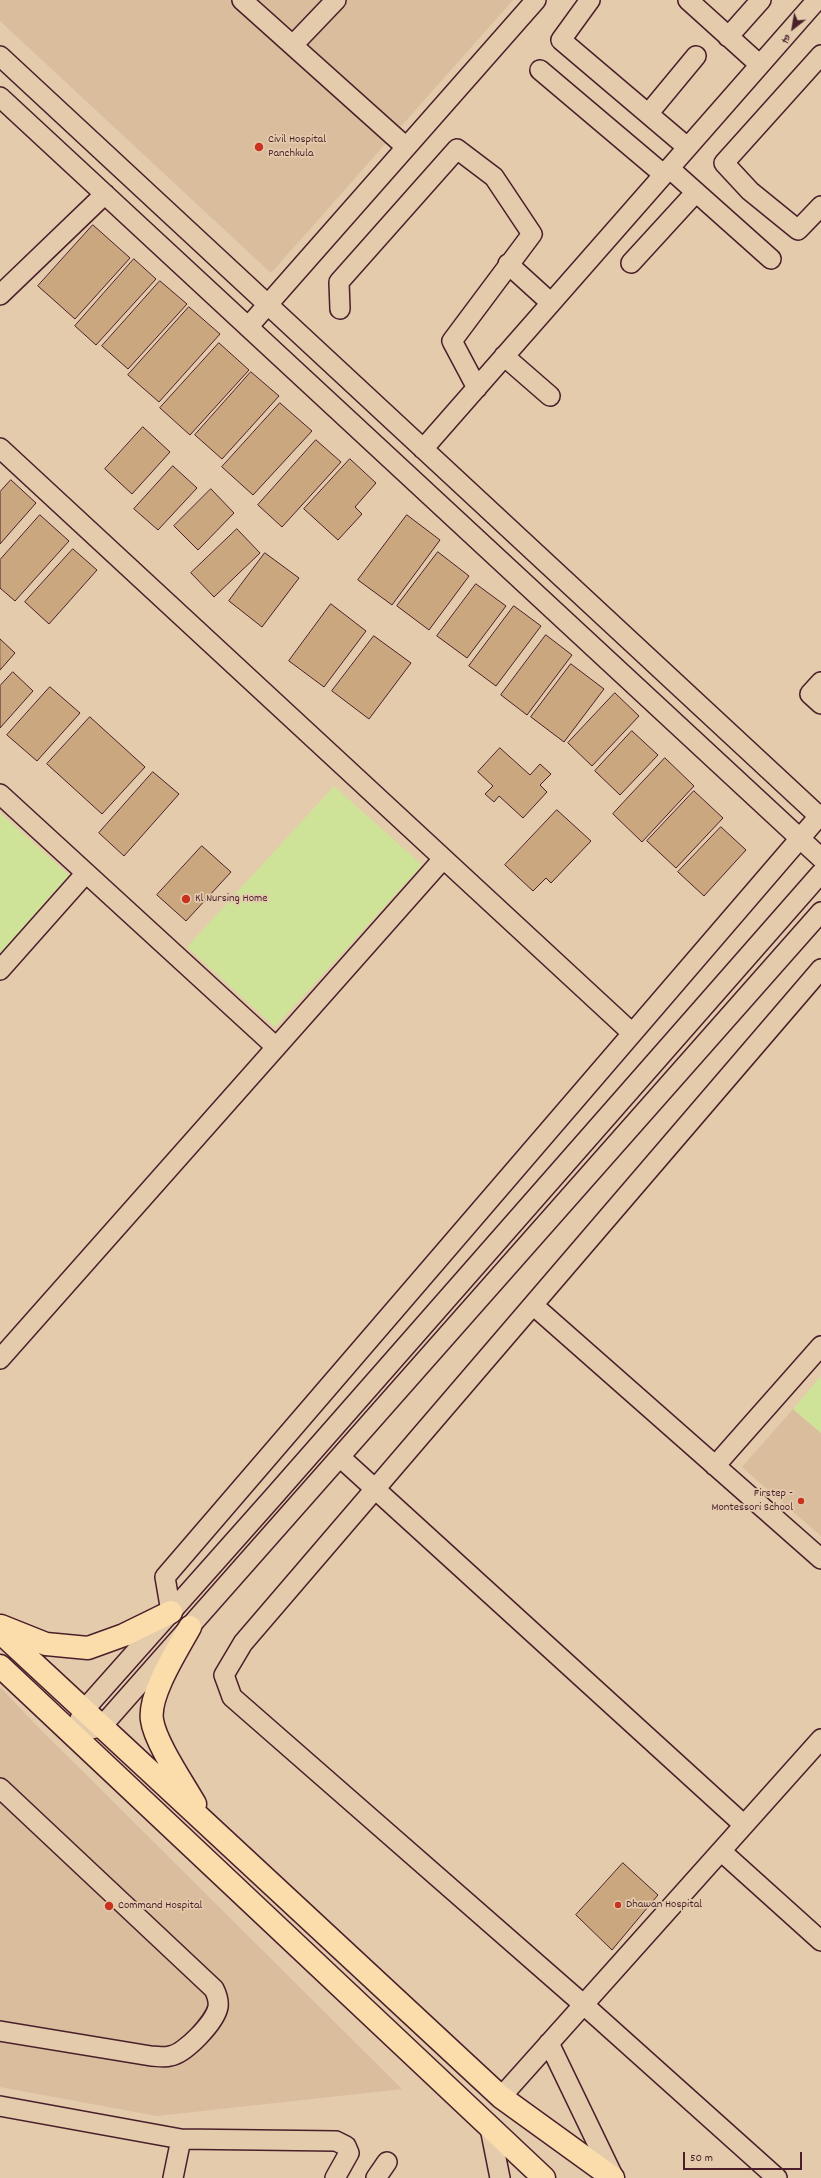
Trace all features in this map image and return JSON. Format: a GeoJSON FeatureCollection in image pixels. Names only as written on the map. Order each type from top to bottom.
{"type":"FeatureCollection","features":[{"type":"Feature","properties":{"kind":"main road"},"geometry":{"type":"LineString","coordinates":[[0,1626],[46,1644],[88,1648],[124,1635],[171,1612]]}},
{"type":"Feature","properties":{"kind":"main road"},"geometry":{"type":"LineString","coordinates":[[190,1627],[155,1694],[152,1719],[164,1750],[208,1824]]}},
{"type":"Feature","properties":{"kind":"main road"},"geometry":{"type":"LineString","coordinates":[[0,1632],[501,2097],[613,2178]]}},
{"type":"Feature","properties":{"kind":"main road"},"geometry":{"type":"LineString","coordinates":[[0,1666],[544,2178]]}},
{"type":"Feature","properties":{"kind":"street"},"geometry":{"type":"LineString","coordinates":[[242,0],[406,147]]}},
{"type":"Feature","properties":{"kind":"street"},"geometry":{"type":"LineString","coordinates":[[293,45],[336,0]]}},
{"type":"Feature","properties":{"kind":"street"},"geometry":{"type":"LineString","coordinates":[[248,327],[536,0]]}},
{"type":"Feature","properties":{"kind":"street"},"geometry":{"type":"LineString","coordinates":[[590,0],[561,40],[687,147]]}},
{"type":"Feature","properties":{"kind":"street"},"geometry":{"type":"LineString","coordinates":[[688,0],[760,65]]}},
{"type":"Feature","properties":{"kind":"street"},"geometry":{"type":"LineString","coordinates":[[728,37],[761,0]]}},
{"type":"Feature","properties":{"kind":"street"},"geometry":{"type":"LineString","coordinates":[[423,449],[687,147],[819,0]]}},
{"type":"Feature","properties":{"kind":"street"},"geometry":{"type":"LineString","coordinates":[[821,55],[724,163],[750,191],[798,230],[821,206]]}},
{"type":"Feature","properties":{"kind":"street"},"geometry":{"type":"LineString","coordinates":[[0,56],[820,816],[165,1577],[171,1612]]}},
{"type":"Feature","properties":{"kind":"street"},"geometry":{"type":"LineString","coordinates":[[648,114],[696,56]]}},
{"type":"Feature","properties":{"kind":"street"},"geometry":{"type":"LineString","coordinates":[[540,70],[666,171],[696,192],[771,259]]}},
{"type":"Feature","properties":{"kind":"street"},"geometry":{"type":"LineString","coordinates":[[0,96],[821,858]]}},
{"type":"Feature","properties":{"kind":"street"},"geometry":{"type":"LineString","coordinates":[[340,309],[339,282],[457,149],[494,178],[532,234],[508,264],[452,341],[477,388]]}},
{"type":"Feature","properties":{"kind":"street"},"geometry":{"type":"LineString","coordinates":[[631,263],[696,192]]}},
{"type":"Feature","properties":{"kind":"street"},"geometry":{"type":"LineString","coordinates":[[0,295],[105,194]]}},
{"type":"Feature","properties":{"kind":"street"},"geometry":{"type":"LineString","coordinates":[[508,264],[551,303]]}},
{"type":"Feature","properties":{"kind":"street"},"geometry":{"type":"LineString","coordinates":[[504,356],[550,396]]}},
{"type":"Feature","properties":{"kind":"street"},"geometry":{"type":"LineString","coordinates":[[0,448],[632,1033]]}},
{"type":"Feature","properties":{"kind":"street"},"geometry":{"type":"LineString","coordinates":[[821,682],[810,694],[821,704]]}},
{"type":"Feature","properties":{"kind":"street"},"geometry":{"type":"LineString","coordinates":[[0,794],[276,1047]]}},
{"type":"Feature","properties":{"kind":"street"},"geometry":{"type":"LineString","coordinates":[[0,1359],[443,859]]}},
{"type":"Feature","properties":{"kind":"street"},"geometry":{"type":"LineString","coordinates":[[0,970],[86,873]]}},
{"type":"Feature","properties":{"kind":"street"},"geometry":{"type":"LineString","coordinates":[[73,1735],[84,1710],[821,873]]}},
{"type":"Feature","properties":{"kind":"street"},"geometry":{"type":"LineString","coordinates":[[73,1735],[102,1726],[821,912]]}},
{"type":"Feature","properties":{"kind":"street"},"geometry":{"type":"LineString","coordinates":[[777,2178],[584,2005],[232,1697],[224,1675],[243,1643],[821,968]]}},
{"type":"Feature","properties":{"kind":"street"},"geometry":{"type":"LineString","coordinates":[[533,1304],[821,1559]]}},
{"type":"Feature","properties":{"kind":"street"},"geometry":{"type":"LineString","coordinates":[[715,1466],[821,1346]]}},
{"type":"Feature","properties":{"kind":"street"},"geometry":{"type":"LineString","coordinates":[[340,1457],[744,1825]]}},
{"type":"Feature","properties":{"kind":"street"},"geometry":{"type":"LineString","coordinates":[[501,2097],[821,1739]]}},
{"type":"Feature","properties":{"kind":"street"},"geometry":{"type":"LineString","coordinates":[[0,1788],[214,1989],[218,1999],[218,2008],[210,2023],[184,2050],[170,2056],[151,2056],[0,2031]]}},
{"type":"Feature","properties":{"kind":"street"},"geometry":{"type":"LineString","coordinates":[[721,1852],[821,1941]]}},
{"type":"Feature","properties":{"kind":"street"},"geometry":{"type":"LineString","coordinates":[[549,2044],[613,2178]]}},
{"type":"Feature","properties":{"kind":"street"},"geometry":{"type":"LineString","coordinates":[[0,2106],[181,2139],[336,2141],[346,2146],[349,2153],[335,2178]]}},
{"type":"Feature","properties":{"kind":"street"},"geometry":{"type":"LineString","coordinates":[[490,2128],[500,2178]]}},
{"type":"Feature","properties":{"kind":"street"},"geometry":{"type":"LineString","coordinates":[[173,2178],[181,2139]]}},
{"type":"Feature","properties":{"kind":"street"},"geometry":{"type":"LineString","coordinates":[[376,2178],[387,2162]]}},
{"type":"Feature","properties":{"kind":"shaded area","name":"Civil Hospital Panchkula"},"geometry":{"type":"Polygon","coordinates":[[[0,0],[513,0],[271,273],[0,21],[0,0]]]}},
{"type":"Feature","properties":{"kind":"shaded area","name":"Firstep - Montessori School"},"geometry":{"type":"Polygon","coordinates":[[[793,1409],[821,1433],[821,1536],[742,1467],[793,1409]]]}},
{"type":"Feature","properties":{"kind":"shaded area","name":"Command Hospital"},"geometry":{"type":"Polygon","coordinates":[[[0,1687],[35,1724],[402,2089],[157,2116],[0,2087],[0,1687]]]}},
{"type":"Feature","properties":{"kind":"green space"},"geometry":{"type":"Polygon","coordinates":[[[334,786],[422,865],[275,1027],[187,947],[334,786]]]}},
{"type":"Feature","properties":{"kind":"green space"},"geometry":{"type":"Polygon","coordinates":[[[0,813],[69,875],[0,953],[0,813]]]}},
{"type":"Feature","properties":{"kind":"green space"},"geometry":{"type":"Polygon","coordinates":[[[821,1376],[821,1433],[793,1409],[821,1376]]]}},
{"type":"Feature","properties":{"kind":"building"},"geometry":{"type":"Polygon","coordinates":[[[93,225],[130,258],[75,319],[38,286],[93,225]]]}},
{"type":"Feature","properties":{"kind":"building"},"geometry":{"type":"Polygon","coordinates":[[[134,259],[156,279],[96,345],[75,326],[134,259]]]}},
{"type":"Feature","properties":{"kind":"building"},"geometry":{"type":"Polygon","coordinates":[[[160,281],[187,304],[128,369],[102,346],[160,281]]]}},
{"type":"Feature","properties":{"kind":"building"},"geometry":{"type":"Polygon","coordinates":[[[189,307],[220,334],[159,402],[128,375],[189,307]]]}},
{"type":"Feature","properties":{"kind":"building"},"geometry":{"type":"Polygon","coordinates":[[[219,343],[249,370],[190,435],[160,408],[219,343]]]}},
{"type":"Feature","properties":{"kind":"building"},"geometry":{"type":"Polygon","coordinates":[[[251,372],[279,396],[222,459],[195,435],[251,372]]]}},
{"type":"Feature","properties":{"kind":"building"},"geometry":{"type":"Polygon","coordinates":[[[280,403],[312,431],[253,495],[222,467],[280,403]]]}},
{"type":"Feature","properties":{"kind":"building"},"geometry":{"type":"Polygon","coordinates":[[[143,427],[170,452],[132,494],[105,469],[143,427]]]}},
{"type":"Feature","properties":{"kind":"building"},"geometry":{"type":"Polygon","coordinates":[[[316,440],[341,462],[282,527],[258,505],[316,440]]]}},
{"type":"Feature","properties":{"kind":"building"},"geometry":{"type":"Polygon","coordinates":[[[350,459],[376,483],[355,507],[362,514],[338,540],[304,509],[350,459]]]}},
{"type":"Feature","properties":{"kind":"building"},"geometry":{"type":"Polygon","coordinates":[[[173,466],[197,488],[158,530],[134,509],[173,466]]]}},
{"type":"Feature","properties":{"kind":"building"},"geometry":{"type":"Polygon","coordinates":[[[11,480],[36,503],[0,544],[0,492],[11,480]]]}},
{"type":"Feature","properties":{"kind":"building"},"geometry":{"type":"Polygon","coordinates":[[[211,489],[234,513],[198,550],[174,526],[211,489]]]}},
{"type":"Feature","properties":{"kind":"building"},"geometry":{"type":"Polygon","coordinates":[[[40,515],[69,541],[15,601],[0,588],[0,560],[40,515]]]}},
{"type":"Feature","properties":{"kind":"building"},"geometry":{"type":"Polygon","coordinates":[[[407,515],[440,540],[392,605],[358,580],[407,515]]]}},
{"type":"Feature","properties":{"kind":"building"},"geometry":{"type":"Polygon","coordinates":[[[237,529],[260,553],[214,597],[191,573],[237,529]]]}},
{"type":"Feature","properties":{"kind":"building"},"geometry":{"type":"Polygon","coordinates":[[[73,549],[97,570],[49,624],[25,602],[73,549]]]}},
{"type":"Feature","properties":{"kind":"building"},"geometry":{"type":"Polygon","coordinates":[[[438,552],[469,576],[429,630],[397,606],[438,552]]]}},
{"type":"Feature","properties":{"kind":"building"},"geometry":{"type":"Polygon","coordinates":[[[265,553],[299,578],[262,627],[229,601],[265,553]]]}},
{"type":"Feature","properties":{"kind":"building"},"geometry":{"type":"Polygon","coordinates":[[[476,584],[506,606],[467,658],[437,636],[476,584]]]}},
{"type":"Feature","properties":{"kind":"building"},"geometry":{"type":"Polygon","coordinates":[[[331,604],[366,631],[324,687],[289,661],[331,604]]]}},
{"type":"Feature","properties":{"kind":"building"},"geometry":{"type":"Polygon","coordinates":[[[514,606],[541,626],[496,686],[469,666],[514,606]]]}},
{"type":"Feature","properties":{"kind":"building"},"geometry":{"type":"Polygon","coordinates":[[[546,635],[572,655],[527,715],[501,695],[546,635]]]}},
{"type":"Feature","properties":{"kind":"building"},"geometry":{"type":"Polygon","coordinates":[[[374,636],[411,663],[369,719],[332,691],[374,636]]]}},
{"type":"Feature","properties":{"kind":"building"},"geometry":{"type":"Polygon","coordinates":[[[0,639],[15,653],[0,670],[0,639]]]}},
{"type":"Feature","properties":{"kind":"building"},"geometry":{"type":"Polygon","coordinates":[[[571,664],[604,689],[564,742],[531,717],[571,664]]]}},
{"type":"Feature","properties":{"kind":"building"},"geometry":{"type":"Polygon","coordinates":[[[13,672],[33,691],[0,728],[0,686],[13,672]]]}},
{"type":"Feature","properties":{"kind":"building"},"geometry":{"type":"Polygon","coordinates":[[[50,687],[80,713],[37,761],[7,735],[50,687]]]}},
{"type":"Feature","properties":{"kind":"building"},"geometry":{"type":"Polygon","coordinates":[[[615,693],[639,716],[592,766],[568,743],[615,693]]]}},
{"type":"Feature","properties":{"kind":"building"},"geometry":{"type":"Polygon","coordinates":[[[90,717],[145,767],[102,814],[47,764],[90,717]]]}},
{"type":"Feature","properties":{"kind":"building"},"geometry":{"type":"Polygon","coordinates":[[[632,731],[658,755],[620,795],[595,771],[632,731]]]}},
{"type":"Feature","properties":{"kind":"building"},"geometry":{"type":"Polygon","coordinates":[[[500,748],[530,775],[540,764],[551,774],[540,785],[547,792],[523,818],[499,796],[494,802],[485,794],[493,786],[478,772],[500,748]]]}},
{"type":"Feature","properties":{"kind":"building"},"geometry":{"type":"Polygon","coordinates":[[[665,758],[694,786],[642,842],[613,814],[665,758]]]}},
{"type":"Feature","properties":{"kind":"building"},"geometry":{"type":"Polygon","coordinates":[[[153,772],[179,794],[124,856],[99,833],[153,772]]]}},
{"type":"Feature","properties":{"kind":"building"},"geometry":{"type":"Polygon","coordinates":[[[694,791],[723,818],[676,868],[647,841],[694,791]]]}},
{"type":"Feature","properties":{"kind":"building"},"geometry":{"type":"Polygon","coordinates":[[[557,810],[591,841],[551,883],[546,878],[533,891],[505,865],[557,810]]]}},
{"type":"Feature","properties":{"kind":"building"},"geometry":{"type":"Polygon","coordinates":[[[721,827],[746,850],[704,896],[678,872],[721,827]]]}},
{"type":"Feature","properties":{"kind":"building"},"geometry":{"type":"Polygon","coordinates":[[[202,846],[231,872],[186,921],[157,895],[202,846]]]}},
{"type":"Feature","properties":{"kind":"building","name":"Dhawan Hospital"},"geometry":{"type":"Polygon","coordinates":[[[623,1863],[658,1895],[612,1950],[576,1915],[623,1863]]]}},
{"type":"Feature","properties":{"kind":"place","name":"Civil Hospital Panchkula"},"geometry":{"type":"Point","coordinates":[259,147]}},
{"type":"Feature","properties":{"kind":"place","name":"Kl Nursing Home"},"geometry":{"type":"Point","coordinates":[186,899]}},
{"type":"Feature","properties":{"kind":"place","name":"Firstep - Montessori School"},"geometry":{"type":"Point","coordinates":[801,1501]}},
{"type":"Feature","properties":{"kind":"place","name":"Dhawan Hospital"},"geometry":{"type":"Point","coordinates":[618,1905]}},
{"type":"Feature","properties":{"kind":"place","name":"Command Hospital"},"geometry":{"type":"Point","coordinates":[109,1906]}}]}
